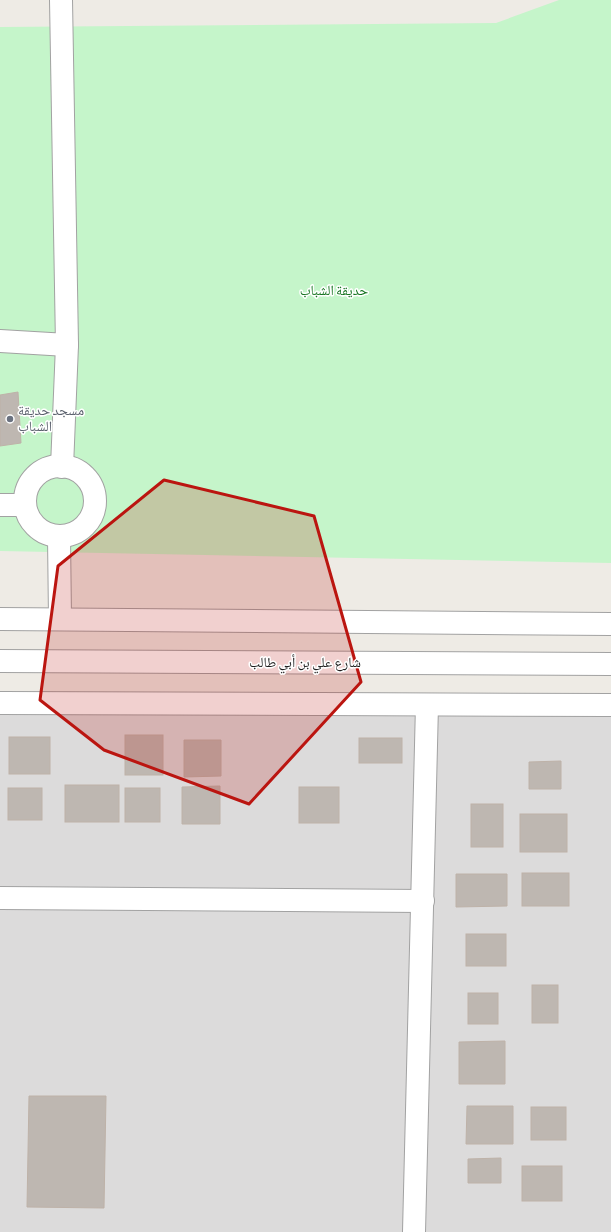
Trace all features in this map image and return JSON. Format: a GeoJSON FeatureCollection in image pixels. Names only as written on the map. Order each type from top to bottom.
{"type":"FeatureCollection","features":[{"type":"Feature","properties":{"kind":"street"},"geometry":{"type":"LineString","coordinates":[[61,0],[67,345],[62,467]]}},
{"type":"Feature","properties":{"kind":"street"},"geometry":{"type":"LineString","coordinates":[[0,341],[67,345]]}},
{"type":"Feature","properties":{"kind":"street"},"geometry":{"type":"LineString","coordinates":[[54,467],[62,467],[71,468],[85,476],[94,490],[95,507],[88,523],[80,530],[75,533],[59,537],[42,532],[30,520],[25,505],[28,487],[38,474],[54,467]]}},
{"type":"Feature","properties":{"kind":"street"},"geometry":{"type":"LineString","coordinates":[[0,505],[25,505]]}},
{"type":"Feature","properties":{"kind":"street"},"geometry":{"type":"LineString","coordinates":[[59,537],[60,619]]}},
{"type":"Feature","properties":{"kind":"street"},"geometry":{"type":"LineString","coordinates":[[0,619],[611,624]]}},
{"type":"Feature","properties":{"kind":"street","name":"شارع علي بن أبي طالب"},"geometry":{"type":"LineString","coordinates":[[0,661],[611,664]]}},
{"type":"Feature","properties":{"kind":"street"},"geometry":{"type":"LineString","coordinates":[[0,703],[611,705]]}},
{"type":"Feature","properties":{"kind":"street"},"geometry":{"type":"LineString","coordinates":[[414,1232],[427,705]]}},
{"type":"Feature","properties":{"kind":"street"},"geometry":{"type":"LineString","coordinates":[[0,898],[422,900]]}},
{"type":"Feature","properties":{"kind":"highlighted area"},"geometry":{"type":"Polygon","coordinates":[[[164,480],[314,516],[361,682],[249,804],[104,750],[40,700],[58,566],[164,480]]]}},
{"type":"Feature","properties":{"kind":"shaded area"},"geometry":{"type":"Polygon","coordinates":[[[0,714],[611,716],[611,1232],[0,1232],[0,714]]]}},
{"type":"Feature","properties":{"kind":"green space","name":"حديقة الشباب"},"geometry":{"type":"Polygon","coordinates":[[[559,0],[611,0],[611,563],[0,551],[0,27],[496,23],[559,0]]]}},
{"type":"Feature","properties":{"kind":"building","name":"مسجد حديقة الشباب"},"geometry":{"type":"Polygon","coordinates":[[[18,392],[21,443],[0,446],[0,395],[18,392]]]}},
{"type":"Feature","properties":{"kind":"building"},"geometry":{"type":"Polygon","coordinates":[[[125,735],[163,735],[163,775],[125,775],[125,735]]]}},
{"type":"Feature","properties":{"kind":"building"},"geometry":{"type":"Polygon","coordinates":[[[9,737],[50,737],[50,774],[9,774],[9,737]]]}},
{"type":"Feature","properties":{"kind":"building"},"geometry":{"type":"Polygon","coordinates":[[[359,738],[402,738],[402,763],[359,763],[359,738]]]}},
{"type":"Feature","properties":{"kind":"building"},"geometry":{"type":"Polygon","coordinates":[[[184,740],[221,740],[221,776],[184,777],[184,740]]]}},
{"type":"Feature","properties":{"kind":"building"},"geometry":{"type":"Polygon","coordinates":[[[561,761],[561,789],[529,789],[529,762],[561,761]]]}},
{"type":"Feature","properties":{"kind":"building"},"geometry":{"type":"Polygon","coordinates":[[[65,785],[119,785],[119,822],[65,822],[65,785]]]}},
{"type":"Feature","properties":{"kind":"building"},"geometry":{"type":"Polygon","coordinates":[[[220,786],[220,824],[182,824],[182,787],[220,786]]]}},
{"type":"Feature","properties":{"kind":"building"},"geometry":{"type":"Polygon","coordinates":[[[299,787],[339,787],[339,823],[299,823],[299,787]]]}},
{"type":"Feature","properties":{"kind":"building"},"geometry":{"type":"Polygon","coordinates":[[[8,788],[42,788],[42,820],[8,820],[8,788]]]}},
{"type":"Feature","properties":{"kind":"building"},"geometry":{"type":"Polygon","coordinates":[[[125,788],[160,788],[160,822],[125,822],[125,788]]]}},
{"type":"Feature","properties":{"kind":"building"},"geometry":{"type":"Polygon","coordinates":[[[471,804],[503,804],[503,847],[471,847],[471,804]]]}},
{"type":"Feature","properties":{"kind":"building"},"geometry":{"type":"Polygon","coordinates":[[[520,814],[567,814],[567,852],[520,852],[520,814]]]}},
{"type":"Feature","properties":{"kind":"building"},"geometry":{"type":"Polygon","coordinates":[[[522,873],[569,873],[569,906],[522,906],[522,873]]]}},
{"type":"Feature","properties":{"kind":"building"},"geometry":{"type":"Polygon","coordinates":[[[456,874],[507,874],[507,906],[456,907],[456,874]]]}},
{"type":"Feature","properties":{"kind":"building"},"geometry":{"type":"Polygon","coordinates":[[[466,934],[506,934],[506,966],[466,966],[466,934]]]}},
{"type":"Feature","properties":{"kind":"building"},"geometry":{"type":"Polygon","coordinates":[[[532,985],[558,985],[558,1023],[532,1023],[532,985]]]}},
{"type":"Feature","properties":{"kind":"building"},"geometry":{"type":"Polygon","coordinates":[[[468,993],[498,993],[498,1024],[468,1024],[468,993]]]}},
{"type":"Feature","properties":{"kind":"building"},"geometry":{"type":"Polygon","coordinates":[[[505,1041],[505,1084],[459,1084],[459,1042],[505,1041]]]}},
{"type":"Feature","properties":{"kind":"building"},"geometry":{"type":"Polygon","coordinates":[[[29,1096],[106,1096],[104,1208],[27,1207],[29,1096]]]}},
{"type":"Feature","properties":{"kind":"building"},"geometry":{"type":"Polygon","coordinates":[[[467,1106],[513,1106],[513,1144],[466,1144],[467,1106]]]}},
{"type":"Feature","properties":{"kind":"building"},"geometry":{"type":"Polygon","coordinates":[[[531,1107],[566,1107],[566,1140],[531,1140],[531,1107]]]}},
{"type":"Feature","properties":{"kind":"building"},"geometry":{"type":"Polygon","coordinates":[[[501,1158],[501,1183],[468,1183],[468,1159],[501,1158]]]}},
{"type":"Feature","properties":{"kind":"building"},"geometry":{"type":"Polygon","coordinates":[[[522,1166],[562,1166],[562,1201],[522,1201],[522,1166]]]}},
{"type":"Feature","properties":{"kind":"place","name":"مسجد حديقة الشباب"},"geometry":{"type":"Point","coordinates":[10,419]}}]}
